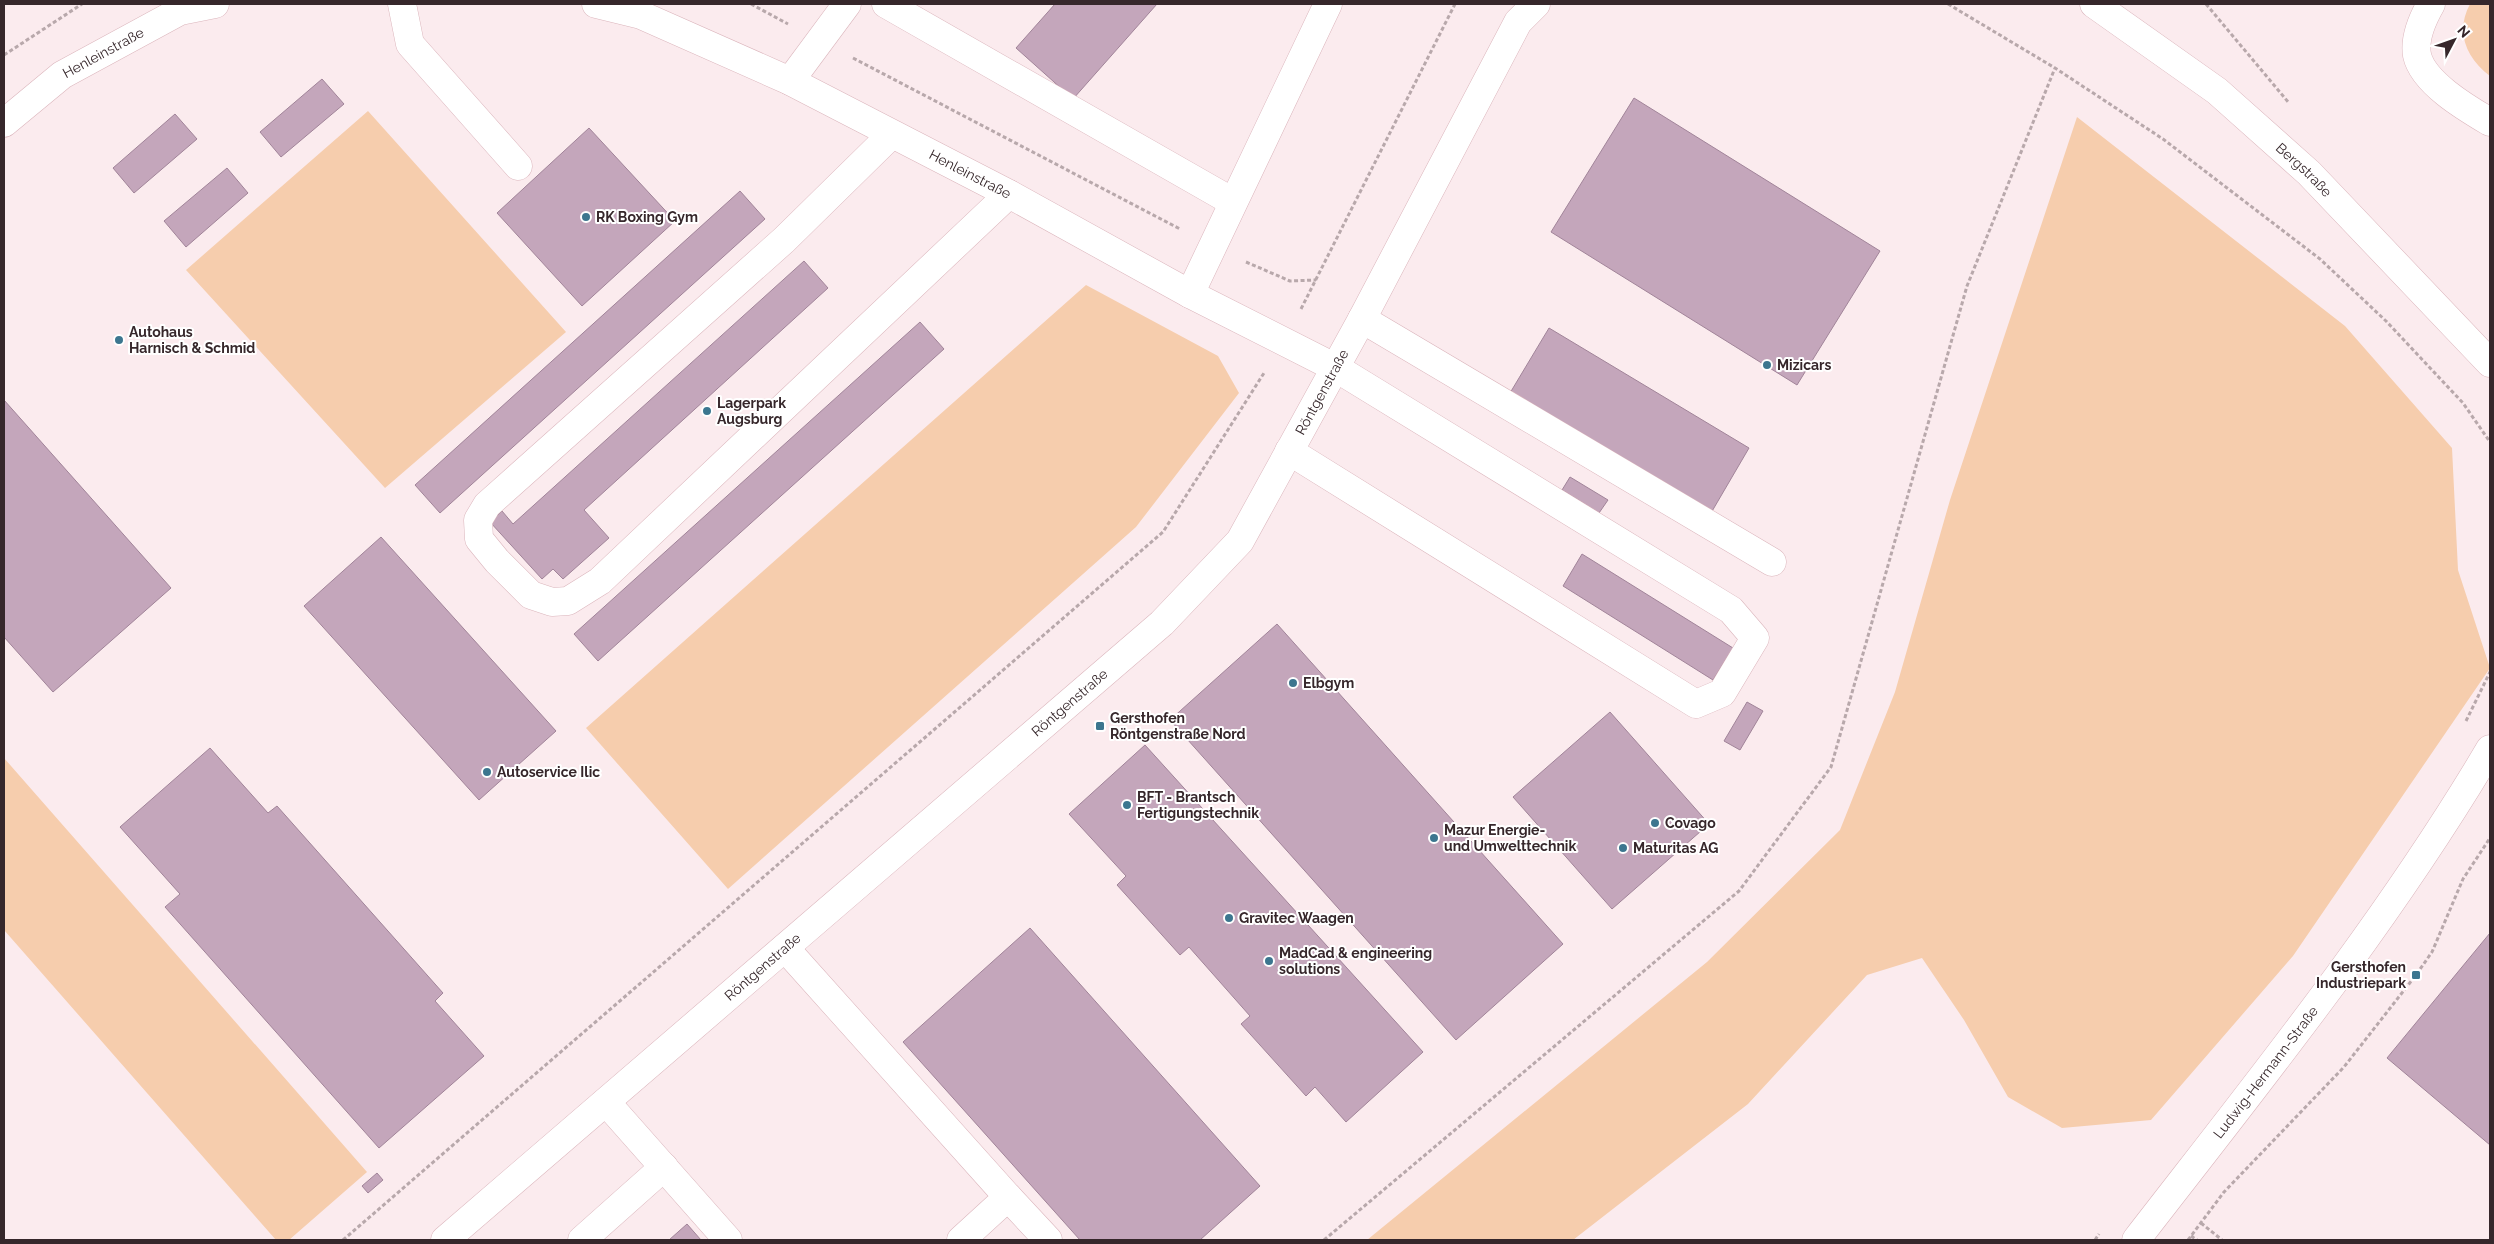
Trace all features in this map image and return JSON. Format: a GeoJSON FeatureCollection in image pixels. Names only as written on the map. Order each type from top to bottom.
{"type":"FeatureCollection","features":[{"type":"Feature","properties":{"kind":"street","name":"Henleinstraße"},"geometry":{"type":"LineString","coordinates":[[4,123],[62,75],[180,11],[215,4]]}},
{"type":"Feature","properties":{"kind":"street"},"geometry":{"type":"LineString","coordinates":[[402,4],[410,44],[518,166]]}},
{"type":"Feature","properties":{"kind":"street","name":"Henleinstraße"},"geometry":{"type":"LineString","coordinates":[[596,4],[641,15],[790,81],[891,135],[1009,194],[1190,294],[1336,368],[1730,610],[1755,638],[1722,693],[1696,704],[1289,451]]}},
{"type":"Feature","properties":{"kind":"street"},"geometry":{"type":"LineString","coordinates":[[790,81],[821,42],[847,4]]}},
{"type":"Feature","properties":{"kind":"street"},"geometry":{"type":"LineString","coordinates":[[886,4],[1233,202]]}},
{"type":"Feature","properties":{"kind":"street"},"geometry":{"type":"LineString","coordinates":[[1190,294],[1328,4]]}},
{"type":"Feature","properties":{"kind":"street","name":"Bergstraße"},"geometry":{"type":"LineString","coordinates":[[2094,4],[2217,91],[2302,166],[2490,363]]}},
{"type":"Feature","properties":{"kind":"street"},"geometry":{"type":"LineString","coordinates":[[2431,4],[2424,16],[2419,34],[2417,56],[2426,72],[2443,91],[2490,122]]}},
{"type":"Feature","properties":{"kind":"street","name":"Röntgenstraße"},"geometry":{"type":"LineString","coordinates":[[445,1240],[1162,623],[1240,541],[1336,368],[1525,10]]}},
{"type":"Feature","properties":{"kind":"street"},"geometry":{"type":"LineString","coordinates":[[891,135],[784,240],[487,504],[478,520],[479,539],[497,561],[531,595],[552,602],[568,601],[600,581],[1009,194]]}},
{"type":"Feature","properties":{"kind":"street"},"geometry":{"type":"LineString","coordinates":[[1362,319],[1772,562]]}},
{"type":"Feature","properties":{"kind":"street","name":"Ludwig-Hermann-Straße"},"geometry":{"type":"LineString","coordinates":[[2136,1240],[2341,972],[2419,861],[2490,749]]}},
{"type":"Feature","properties":{"kind":"street"},"geometry":{"type":"LineString","coordinates":[[785,948],[1048,1240]]}},
{"type":"Feature","properties":{"kind":"street"},"geometry":{"type":"LineString","coordinates":[[606,1102],[728,1240]]}},
{"type":"Feature","properties":{"kind":"street"},"geometry":{"type":"LineString","coordinates":[[582,1240],[664,1168]]}},
{"type":"Feature","properties":{"kind":"street"},"geometry":{"type":"LineString","coordinates":[[961,1240],[1008,1196]]}},
{"type":"Feature","properties":{"kind":"path"},"geometry":{"type":"LineString","coordinates":[[4,55],[82,4]]}},
{"type":"Feature","properties":{"kind":"path"},"geometry":{"type":"LineString","coordinates":[[751,4],[1145,209],[1211,247],[1290,281],[1316,280]]}},
{"type":"Feature","properties":{"kind":"path"},"geometry":{"type":"LineString","coordinates":[[343,1240],[1163,532],[1284,341],[1455,4]]}},
{"type":"Feature","properties":{"kind":"path"},"geometry":{"type":"LineString","coordinates":[[1948,4],[2055,68],[2163,139],[2320,259],[2386,321],[2463,402],[2490,442]]}},
{"type":"Feature","properties":{"kind":"path"},"geometry":{"type":"LineString","coordinates":[[1324,1240],[1739,891],[1831,767],[1966,286],[2055,68]]}},
{"type":"Feature","properties":{"kind":"path"},"geometry":{"type":"LineString","coordinates":[[2188,1240],[2224,1192],[2344,1067],[2416,975],[2432,952],[2463,879],[2490,838]]}},
{"type":"Feature","properties":{"kind":"path"},"geometry":{"type":"LineString","coordinates":[[2201,1223],[2222,1240]]}},
{"type":"Feature","properties":{"kind":"path"},"geometry":{"type":"LineString","coordinates":[[2191,1236],[2197,1240]]}},
{"type":"Feature","properties":{"kind":"shaded area"},"geometry":{"type":"Polygon","coordinates":[[[2470,4],[2490,4],[2490,76],[2475,61],[2465,44],[2463,25],[2470,4]]]}},
{"type":"Feature","properties":{"kind":"shaded area"},"geometry":{"type":"Polygon","coordinates":[[[368,111],[566,332],[385,488],[186,270],[368,111]]]}},
{"type":"Feature","properties":{"kind":"shaded area"},"geometry":{"type":"Polygon","coordinates":[[[2077,117],[2345,326],[2452,448],[2458,570],[2490,668],[2293,956],[2151,1120],[2062,1128],[2008,1097],[1964,1020],[1922,958],[1867,975],[1748,1104],[1573,1240],[1367,1240],[1707,962],[1840,830],[1895,692],[1950,500],[2077,117]]]}},
{"type":"Feature","properties":{"kind":"shaded area"},"geometry":{"type":"Polygon","coordinates":[[[1086,285],[1218,356],[1239,393],[1136,527],[728,889],[586,728],[1086,285]]]}},
{"type":"Feature","properties":{"kind":"shaded area"},"geometry":{"type":"Polygon","coordinates":[[[4,758],[367,1172],[289,1240],[276,1240],[4,930],[4,758]]]}},
{"type":"Feature","properties":{"kind":"building"},"geometry":{"type":"Polygon","coordinates":[[[1055,4],[1157,4],[1073,99],[1016,48],[1055,4]]]}},
{"type":"Feature","properties":{"kind":"building"},"geometry":{"type":"Polygon","coordinates":[[[322,79],[344,104],[281,157],[260,132],[322,79]]]}},
{"type":"Feature","properties":{"kind":"building"},"geometry":{"type":"Polygon","coordinates":[[[1634,98],[1880,251],[1797,385],[1551,232],[1634,98]]]}},
{"type":"Feature","properties":{"kind":"building"},"geometry":{"type":"Polygon","coordinates":[[[175,114],[197,139],[134,193],[113,168],[175,114]]]}},
{"type":"Feature","properties":{"kind":"building","name":"RK Boxing Gym"},"geometry":{"type":"Polygon","coordinates":[[[589,128],[675,221],[582,306],[497,213],[589,128]]]}},
{"type":"Feature","properties":{"kind":"building"},"geometry":{"type":"Polygon","coordinates":[[[227,168],[248,193],[186,247],[164,221],[227,168]]]}},
{"type":"Feature","properties":{"kind":"building"},"geometry":{"type":"Polygon","coordinates":[[[740,191],[765,219],[440,513],[415,485],[740,191]]]}},
{"type":"Feature","properties":{"kind":"building"},"geometry":{"type":"Polygon","coordinates":[[[804,261],[828,288],[584,510],[609,538],[563,579],[553,569],[542,579],[490,522],[502,511],[513,524],[804,261]]]}},
{"type":"Feature","properties":{"kind":"building"},"geometry":{"type":"Polygon","coordinates":[[[920,322],[944,349],[598,661],[574,634],[920,322]]]}},
{"type":"Feature","properties":{"kind":"building"},"geometry":{"type":"Polygon","coordinates":[[[1549,328],[1749,448],[1711,513],[1510,393],[1549,328]]]}},
{"type":"Feature","properties":{"kind":"building"},"geometry":{"type":"Polygon","coordinates":[[[4,400],[171,588],[53,692],[4,637],[4,400]]]}},
{"type":"Feature","properties":{"kind":"building"},"geometry":{"type":"Polygon","coordinates":[[[1570,477],[1608,500],[1599,513],[1562,490],[1570,477]]]}},
{"type":"Feature","properties":{"kind":"building"},"geometry":{"type":"Polygon","coordinates":[[[381,537],[556,731],[479,800],[304,606],[381,537]]]}},
{"type":"Feature","properties":{"kind":"building"},"geometry":{"type":"Polygon","coordinates":[[[1582,554],[1733,648],[1713,680],[1563,586],[1582,554]]]}},
{"type":"Feature","properties":{"kind":"building"},"geometry":{"type":"Polygon","coordinates":[[[1277,624],[1563,944],[1456,1040],[1170,720],[1277,624]]]}},
{"type":"Feature","properties":{"kind":"building"},"geometry":{"type":"Polygon","coordinates":[[[1747,702],[1763,711],[1740,750],[1724,741],[1747,702]]]}},
{"type":"Feature","properties":{"kind":"building"},"geometry":{"type":"Polygon","coordinates":[[[1610,712],[1709,824],[1612,909],[1513,797],[1610,712]]]}},
{"type":"Feature","properties":{"kind":"building"},"geometry":{"type":"Polygon","coordinates":[[[1145,745],[1423,1052],[1346,1122],[1315,1087],[1306,1096],[1241,1024],[1250,1016],[1189,947],[1180,955],[1117,885],[1126,876],[1069,814],[1145,745]]]}},
{"type":"Feature","properties":{"kind":"building"},"geometry":{"type":"Polygon","coordinates":[[[210,748],[268,813],[277,806],[443,993],[435,1001],[484,1056],[379,1148],[165,907],[180,894],[120,827],[210,748]]]}},
{"type":"Feature","properties":{"kind":"building"},"geometry":{"type":"Polygon","coordinates":[[[1030,928],[1260,1186],[1200,1240],[1080,1240],[903,1042],[1030,928]]]}},
{"type":"Feature","properties":{"kind":"building"},"geometry":{"type":"Polygon","coordinates":[[[2490,933],[2490,1145],[2387,1058],[2490,933]]]}},
{"type":"Feature","properties":{"kind":"building"},"geometry":{"type":"Polygon","coordinates":[[[377,1173],[383,1180],[368,1193],[362,1186],[377,1173]]]}},
{"type":"Feature","properties":{"kind":"building"},"geometry":{"type":"Polygon","coordinates":[[[687,1224],[701,1240],[669,1240],[687,1224]]]}},
{"type":"Feature","properties":{"kind":"place","name":"RK Boxing Gym"},"geometry":{"type":"Point","coordinates":[586,217]}},
{"type":"Feature","properties":{"kind":"place","name":"Autohaus Harnisch & Schmid"},"geometry":{"type":"Point","coordinates":[119,340]}},
{"type":"Feature","properties":{"kind":"place","name":"Mizicars"},"geometry":{"type":"Point","coordinates":[1767,365]}},
{"type":"Feature","properties":{"kind":"place","name":"Lagerpark Augsburg"},"geometry":{"type":"Point","coordinates":[707,411]}},
{"type":"Feature","properties":{"kind":"place","name":"Elbgym"},"geometry":{"type":"Point","coordinates":[1293,683]}},
{"type":"Feature","properties":{"kind":"place","name":"Gersthofen Röntgenstraße Nord"},"geometry":{"type":"Point","coordinates":[1100,726]}},
{"type":"Feature","properties":{"kind":"place","name":"Autoservice Ilic"},"geometry":{"type":"Point","coordinates":[487,772]}},
{"type":"Feature","properties":{"kind":"place","name":"BFT - Brantsch Fertigungstechnik"},"geometry":{"type":"Point","coordinates":[1127,805]}},
{"type":"Feature","properties":{"kind":"place","name":"Covago"},"geometry":{"type":"Point","coordinates":[1655,823]}},
{"type":"Feature","properties":{"kind":"place","name":"Mazur Energie- und Umwelttechnik"},"geometry":{"type":"Point","coordinates":[1434,838]}},
{"type":"Feature","properties":{"kind":"place","name":"Maturitas AG"},"geometry":{"type":"Point","coordinates":[1623,848]}},
{"type":"Feature","properties":{"kind":"place","name":"Gravitec Waagen"},"geometry":{"type":"Point","coordinates":[1229,918]}},
{"type":"Feature","properties":{"kind":"place","name":"MadCad & engineering solutions"},"geometry":{"type":"Point","coordinates":[1269,961]}},
{"type":"Feature","properties":{"kind":"place","name":"Gersthofen Industriepark"},"geometry":{"type":"Point","coordinates":[2416,975]}}]}
